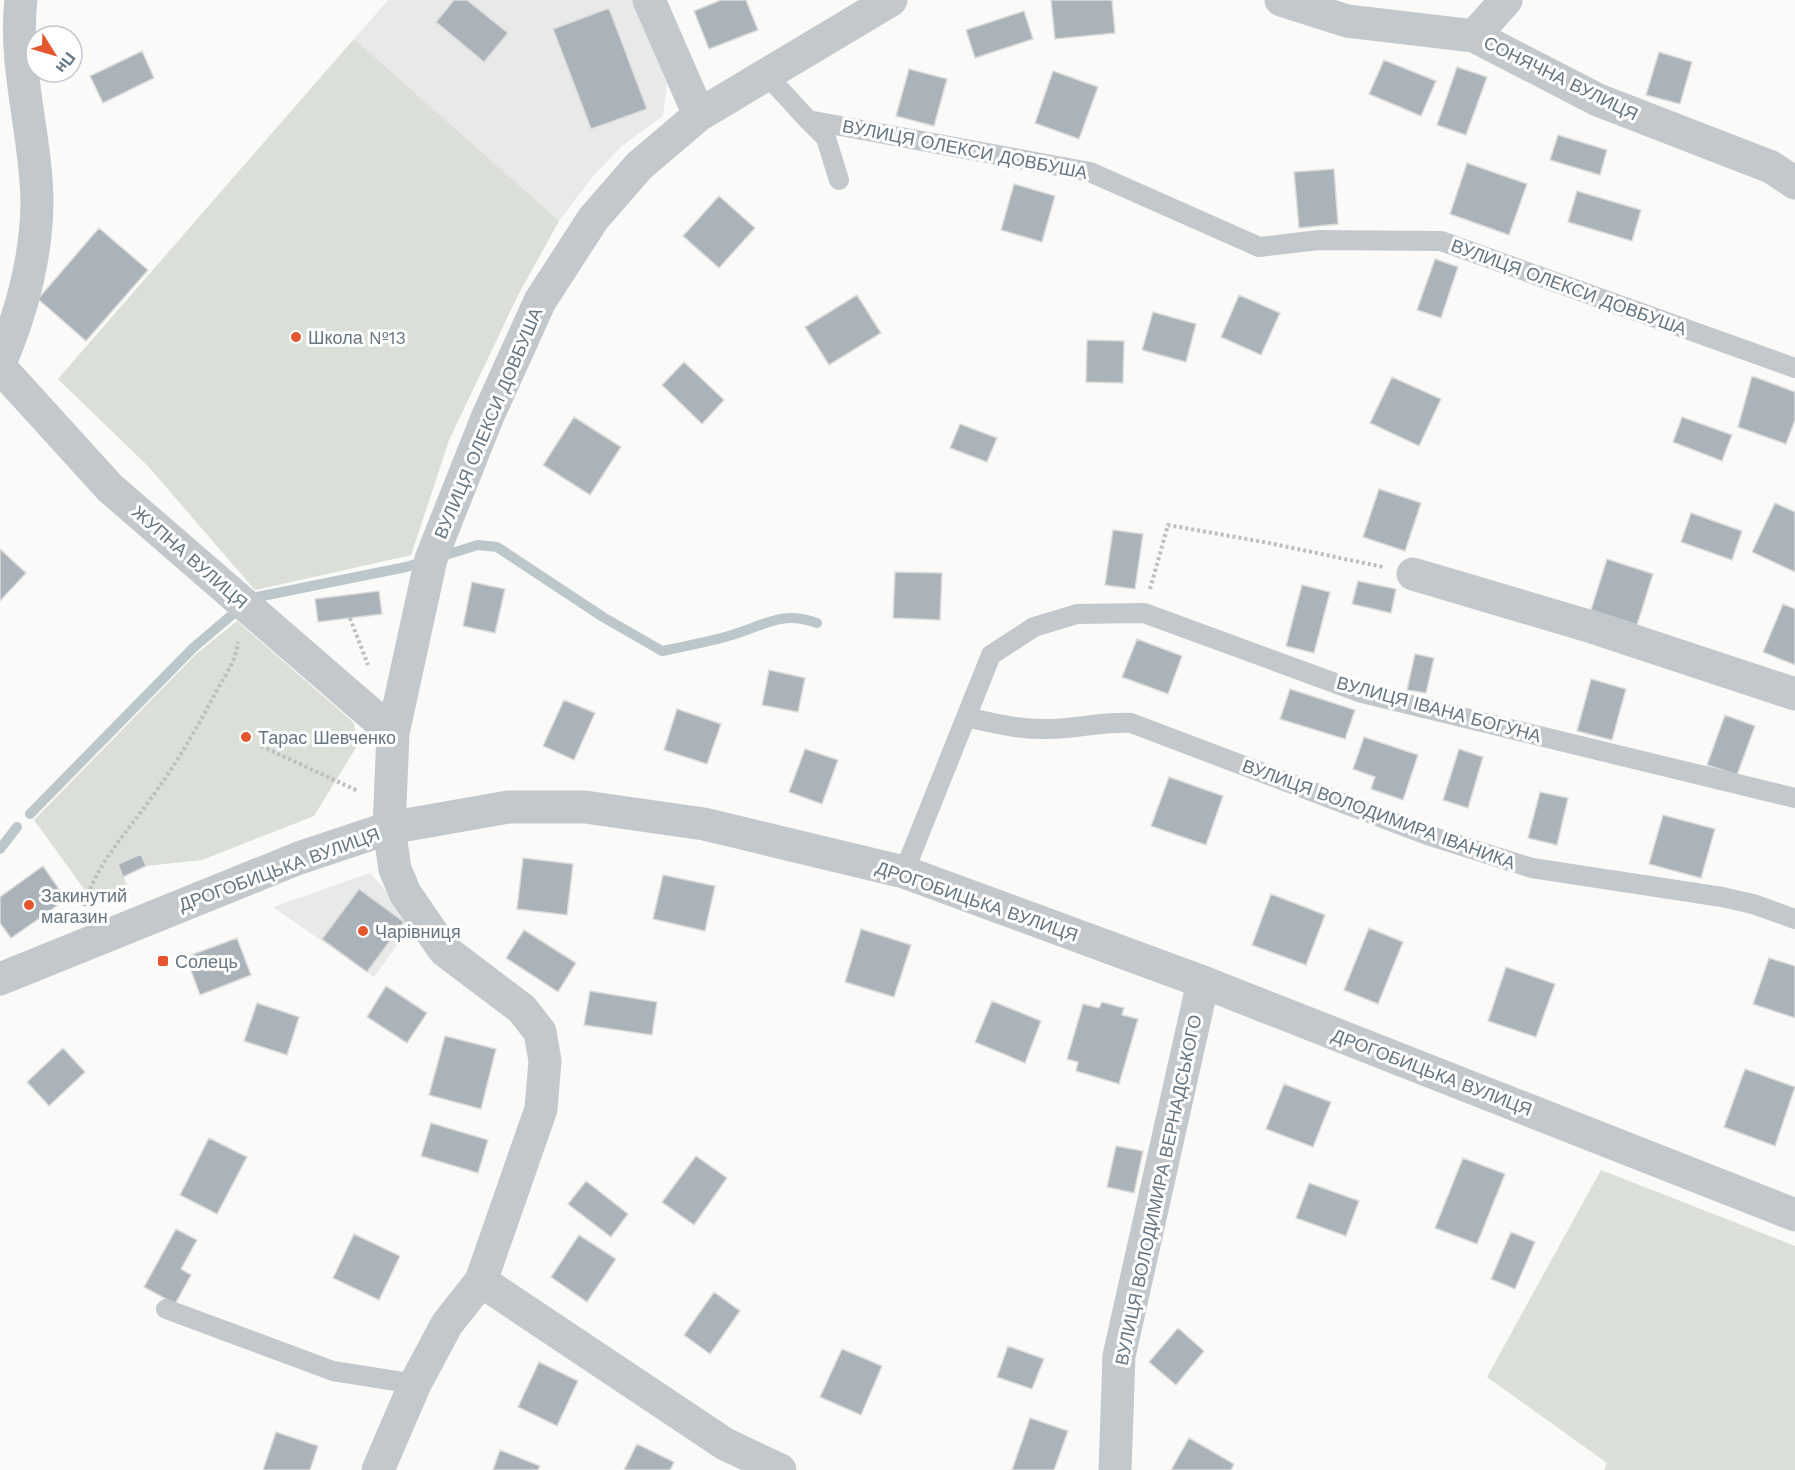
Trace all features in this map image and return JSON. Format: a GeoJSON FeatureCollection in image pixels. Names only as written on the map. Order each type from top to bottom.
{"type":"FeatureCollection","features":[{"type":"Feature","properties":{"kind":"street"},"geometry":{"type":"LineString","coordinates":[[0,365],[15,327],[23,295],[37,204],[24,81],[19,13],[21,0]]}},
{"type":"Feature","properties":{"kind":"street"},"geometry":{"type":"LineString","coordinates":[[649,0],[699,115]]}},
{"type":"Feature","properties":{"kind":"street","name":"ВУЛИЦЯ ОЛЕКСИ ДОВБУША"},"geometry":{"type":"LineString","coordinates":[[378,1470],[415,1384],[447,1324],[481,1281],[541,1109],[545,1061],[540,1032],[522,1009],[444,950],[405,893],[395,869],[388,828],[393,733],[432,560],[487,418],[540,301],[593,219],[639,166],[699,115],[891,0]]}},
{"type":"Feature","properties":{"kind":"street","name":"СОНЯЧНА ВУЛИЦЯ"},"geometry":{"type":"LineString","coordinates":[[1281,0],[1347,21],[1474,36],[1598,100],[1771,167],[1795,183]]}},
{"type":"Feature","properties":{"kind":"street"},"geometry":{"type":"LineString","coordinates":[[1474,36],[1506,0]]}},
{"type":"Feature","properties":{"kind":"street","name":"ЖУПНА ВУЛИЦЯ"},"geometry":{"type":"LineString","coordinates":[[0,365],[110,488],[393,733]]}},
{"type":"Feature","properties":{"kind":"street"},"geometry":{"type":"LineString","coordinates":[[1413,574],[1593,627],[1795,694]]}},
{"type":"Feature","properties":{"kind":"street","name":"ДРОГОБИЦЬКА ВУЛИЦЯ"},"geometry":{"type":"LineString","coordinates":[[0,979],[299,858],[388,828],[508,807],[585,807],[704,824],[904,872],[1203,982],[1795,1215]]}},
{"type":"Feature","properties":{"kind":"street","name":"ВУЛИЦЯ ВОЛОДИМИРА ВЕРНАДСЬКОГО"},"geometry":{"type":"LineString","coordinates":[[1116,1470],[1119,1356],[1203,982]]}},
{"type":"Feature","properties":{"kind":"street"},"geometry":{"type":"LineString","coordinates":[[481,1281],[725,1444],[780,1470]]}},
{"type":"Feature","properties":{"kind":"lane"},"geometry":{"type":"LineString","coordinates":[[766,74],[826,138],[839,180]]}},
{"type":"Feature","properties":{"kind":"lane","name":"ВУЛИЦЯ ОЛЕКСИ ДОВБУША"},"geometry":{"type":"LineString","coordinates":[[808,120],[1090,172],[1259,247],[1319,240],[1441,241],[1795,369]]}},
{"type":"Feature","properties":{"kind":"lane","name":"ВУЛИЦЯ ІВАНА БОГУНА"},"geometry":{"type":"LineString","coordinates":[[966,717],[991,655],[1035,627],[1077,614],[1144,613],[1362,693],[1795,798]]}},
{"type":"Feature","properties":{"kind":"lane"},"geometry":{"type":"LineString","coordinates":[[904,872],[966,717]]}},
{"type":"Feature","properties":{"kind":"lane","name":"ВУЛИЦЯ ВОЛОДИМИРА ІВАНИКА"},"geometry":{"type":"LineString","coordinates":[[966,717],[1021,728],[1049,729],[1112,722],[1131,723],[1427,836],[1532,868],[1722,897],[1754,904],[1795,919]]}},
{"type":"Feature","properties":{"kind":"lane"},"geometry":{"type":"LineString","coordinates":[[166,1309],[333,1371],[415,1384]]}},
{"type":"Feature","properties":{"kind":"path"},"geometry":{"type":"LineString","coordinates":[[1144,613],[1168,525],[1269,543],[1413,574]]}},
{"type":"Feature","properties":{"kind":"path"},"geometry":{"type":"LineString","coordinates":[[84,906],[90,886],[100,867],[157,790],[233,663],[247,607]]}},
{"type":"Feature","properties":{"kind":"path"},"geometry":{"type":"LineString","coordinates":[[261,746],[364,794]]}},
{"type":"Feature","properties":{"kind":"shaded area","name":"Школа №13"},"geometry":{"type":"Polygon","coordinates":[[[388,0],[632,0],[667,84],[663,116],[622,146],[594,175],[559,221],[518,295],[449,440],[411,555],[255,590],[148,466],[58,379],[388,0]]]}},
{"type":"Feature","properties":{"kind":"shaded area","name":"Школа №13"},"geometry":{"type":"Polygon","coordinates":[[[354,39],[559,221],[518,295],[449,440],[411,555],[255,590],[148,466],[58,379],[354,39]]]}},
{"type":"Feature","properties":{"kind":"shaded area"},"geometry":{"type":"Polygon","coordinates":[[[237,621],[354,723],[357,746],[314,816],[202,860],[146,866],[140,854],[118,865],[129,889],[95,904],[34,820],[196,654],[237,621]]]}},
{"type":"Feature","properties":{"kind":"shaded area"},"geometry":{"type":"Polygon","coordinates":[[[370,873],[414,922],[374,977],[273,907],[370,873]]]}},
{"type":"Feature","properties":{"kind":"shaded area"},"geometry":{"type":"Polygon","coordinates":[[[1601,1170],[1795,1246],[1795,1470],[1604,1470],[1607,1463],[1487,1377],[1601,1170]]]}},
{"type":"Feature","properties":{"kind":"building"},"geometry":{"type":"Polygon","coordinates":[[[454,0],[467,0],[508,33],[484,62],[436,22],[454,0]]]}},
{"type":"Feature","properties":{"kind":"building"},"geometry":{"type":"Polygon","coordinates":[[[721,0],[746,0],[758,30],[709,49],[694,11],[721,0]]]}},
{"type":"Feature","properties":{"kind":"building"},"geometry":{"type":"Polygon","coordinates":[[[1051,0],[1112,0],[1115,33],[1055,39],[1051,0]]]}},
{"type":"Feature","properties":{"kind":"building"},"geometry":{"type":"Polygon","coordinates":[[[609,8],[647,109],[591,129],[553,29],[609,8]]]}},
{"type":"Feature","properties":{"kind":"building"},"geometry":{"type":"Polygon","coordinates":[[[1024,11],[1033,39],[975,58],[966,30],[1024,11]]]}},
{"type":"Feature","properties":{"kind":"building"},"geometry":{"type":"Polygon","coordinates":[[[142,51],[154,78],[103,103],[90,76],[142,51]]]}},
{"type":"Feature","properties":{"kind":"building"},"geometry":{"type":"Polygon","coordinates":[[[1659,52],[1692,62],[1680,104],[1646,95],[1659,52]]]}},
{"type":"Feature","properties":{"kind":"building"},"geometry":{"type":"Polygon","coordinates":[[[1384,60],[1436,81],[1421,116],[1369,94],[1384,60]]]}},
{"type":"Feature","properties":{"kind":"building"},"geometry":{"type":"Polygon","coordinates":[[[1457,67],[1487,77],[1466,135],[1437,125],[1457,67]]]}},
{"type":"Feature","properties":{"kind":"building"},"geometry":{"type":"Polygon","coordinates":[[[909,69],[947,79],[934,126],[896,116],[909,69]]]}},
{"type":"Feature","properties":{"kind":"building"},"geometry":{"type":"Polygon","coordinates":[[[1053,71],[1098,87],[1079,139],[1035,123],[1053,71]]]}},
{"type":"Feature","properties":{"kind":"building"},"geometry":{"type":"Polygon","coordinates":[[[1558,135],[1607,150],[1600,175],[1550,160],[1558,135]]]}},
{"type":"Feature","properties":{"kind":"building"},"geometry":{"type":"Polygon","coordinates":[[[1467,163],[1527,184],[1509,235],[1450,214],[1467,163]]]}},
{"type":"Feature","properties":{"kind":"building"},"geometry":{"type":"Polygon","coordinates":[[[1334,169],[1338,224],[1299,228],[1294,172],[1334,169]]]}},
{"type":"Feature","properties":{"kind":"building"},"geometry":{"type":"Polygon","coordinates":[[[1014,184],[1055,196],[1042,242],[1001,230],[1014,184]]]}},
{"type":"Feature","properties":{"kind":"building"},"geometry":{"type":"Polygon","coordinates":[[[1577,191],[1641,210],[1632,241],[1568,222],[1577,191]]]}},
{"type":"Feature","properties":{"kind":"building"},"geometry":{"type":"Polygon","coordinates":[[[719,196],[755,228],[719,268],[683,236],[719,196]]]}},
{"type":"Feature","properties":{"kind":"building"},"geometry":{"type":"Polygon","coordinates":[[[99,228],[148,270],[86,341],[38,299],[99,228]]]}},
{"type":"Feature","properties":{"kind":"building"},"geometry":{"type":"Polygon","coordinates":[[[1435,259],[1458,267],[1441,318],[1417,310],[1435,259]]]}},
{"type":"Feature","properties":{"kind":"building"},"geometry":{"type":"Polygon","coordinates":[[[857,295],[881,333],[829,365],[805,327],[857,295]]]}},
{"type":"Feature","properties":{"kind":"building"},"geometry":{"type":"Polygon","coordinates":[[[1239,295],[1280,313],[1261,355],[1221,337],[1239,295]]]}},
{"type":"Feature","properties":{"kind":"building"},"geometry":{"type":"Polygon","coordinates":[[[1153,312],[1196,324],[1186,362],[1142,350],[1153,312]]]}},
{"type":"Feature","properties":{"kind":"building"},"geometry":{"type":"Polygon","coordinates":[[[1087,340],[1124,341],[1123,383],[1086,382],[1087,340]]]}},
{"type":"Feature","properties":{"kind":"building"},"geometry":{"type":"Polygon","coordinates":[[[684,362],[724,400],[702,424],[662,385],[684,362]]]}},
{"type":"Feature","properties":{"kind":"building"},"geometry":{"type":"Polygon","coordinates":[[[1752,376],[1795,392],[1795,420],[1786,444],[1738,427],[1752,376]]]}},
{"type":"Feature","properties":{"kind":"building"},"geometry":{"type":"Polygon","coordinates":[[[1392,377],[1441,399],[1419,446],[1370,423],[1392,377]]]}},
{"type":"Feature","properties":{"kind":"building"},"geometry":{"type":"Polygon","coordinates":[[[574,417],[621,447],[590,495],[543,465],[574,417]]]}},
{"type":"Feature","properties":{"kind":"building"},"geometry":{"type":"Polygon","coordinates":[[[1682,417],[1732,435],[1722,461],[1673,442],[1682,417]]]}},
{"type":"Feature","properties":{"kind":"building"},"geometry":{"type":"Polygon","coordinates":[[[960,424],[997,438],[987,462],[950,448],[960,424]]]}},
{"type":"Feature","properties":{"kind":"building"},"geometry":{"type":"Polygon","coordinates":[[[1379,489],[1421,503],[1405,551],[1363,537],[1379,489]]]}},
{"type":"Feature","properties":{"kind":"building"},"geometry":{"type":"Polygon","coordinates":[[[1775,503],[1795,512],[1795,572],[1752,552],[1775,503]]]}},
{"type":"Feature","properties":{"kind":"building"},"geometry":{"type":"Polygon","coordinates":[[[1691,513],[1742,531],[1732,560],[1681,542],[1691,513]]]}},
{"type":"Feature","properties":{"kind":"building"},"geometry":{"type":"Polygon","coordinates":[[[1113,530],[1143,534],[1135,589],[1105,585],[1113,530]]]}},
{"type":"Feature","properties":{"kind":"building"},"geometry":{"type":"Polygon","coordinates":[[[0,549],[26,573],[0,601],[0,549]]]}},
{"type":"Feature","properties":{"kind":"building"},"geometry":{"type":"Polygon","coordinates":[[[1607,559],[1653,574],[1637,625],[1591,610],[1607,559]]]}},
{"type":"Feature","properties":{"kind":"building"},"geometry":{"type":"Polygon","coordinates":[[[895,572],[942,573],[940,620],[893,618],[895,572]]]}},
{"type":"Feature","properties":{"kind":"building"},"geometry":{"type":"Polygon","coordinates":[[[1358,581],[1396,589],[1391,613],[1352,604],[1358,581]]]}},
{"type":"Feature","properties":{"kind":"building"},"geometry":{"type":"Polygon","coordinates":[[[472,582],[505,589],[495,633],[463,626],[472,582]]]}},
{"type":"Feature","properties":{"kind":"building"},"geometry":{"type":"Polygon","coordinates":[[[1302,585],[1330,592],[1314,653],[1286,646],[1302,585]]]}},
{"type":"Feature","properties":{"kind":"building"},"geometry":{"type":"Polygon","coordinates":[[[379,591],[382,614],[318,622],[315,599],[379,591]]]}},
{"type":"Feature","properties":{"kind":"building"},"geometry":{"type":"Polygon","coordinates":[[[1783,604],[1795,609],[1795,665],[1763,652],[1783,604]]]}},
{"type":"Feature","properties":{"kind":"building"},"geometry":{"type":"Polygon","coordinates":[[[1137,639],[1182,656],[1168,694],[1122,677],[1137,639]]]}},
{"type":"Feature","properties":{"kind":"building"},"geometry":{"type":"Polygon","coordinates":[[[1415,654],[1434,658],[1426,693],[1407,690],[1415,654]]]}},
{"type":"Feature","properties":{"kind":"building"},"geometry":{"type":"Polygon","coordinates":[[[769,670],[805,678],[798,712],[762,705],[769,670]]]}},
{"type":"Feature","properties":{"kind":"building"},"geometry":{"type":"Polygon","coordinates":[[[1591,679],[1626,689],[1612,740],[1577,731],[1591,679]]]}},
{"type":"Feature","properties":{"kind":"building"},"geometry":{"type":"Polygon","coordinates":[[[1290,689],[1355,710],[1345,739],[1280,719],[1290,689]]]}},
{"type":"Feature","properties":{"kind":"building"},"geometry":{"type":"Polygon","coordinates":[[[564,700],[595,713],[574,760],[543,746],[564,700]]]}},
{"type":"Feature","properties":{"kind":"building"},"geometry":{"type":"Polygon","coordinates":[[[677,709],[721,724],[707,764],[664,750],[677,709]]]}},
{"type":"Feature","properties":{"kind":"building"},"geometry":{"type":"Polygon","coordinates":[[[1725,715],[1755,726],[1737,775],[1707,765],[1725,715]]]}},
{"type":"Feature","properties":{"kind":"building"},"geometry":{"type":"Polygon","coordinates":[[[1364,737],[1418,755],[1403,800],[1371,789],[1375,777],[1353,769],[1364,737]]]}},
{"type":"Feature","properties":{"kind":"building"},"geometry":{"type":"Polygon","coordinates":[[[805,749],[838,760],[822,804],[789,792],[805,749]]]}},
{"type":"Feature","properties":{"kind":"building"},"geometry":{"type":"Polygon","coordinates":[[[1459,749],[1483,757],[1468,808],[1443,800],[1459,749]]]}},
{"type":"Feature","properties":{"kind":"building"},"geometry":{"type":"Polygon","coordinates":[[[1169,777],[1223,796],[1206,845],[1151,826],[1169,777]]]}},
{"type":"Feature","properties":{"kind":"building"},"geometry":{"type":"Polygon","coordinates":[[[1540,792],[1568,798],[1557,845],[1528,838],[1540,792]]]}},
{"type":"Feature","properties":{"kind":"building"},"geometry":{"type":"Polygon","coordinates":[[[1663,815],[1715,829],[1701,878],[1649,864],[1663,815]]]}},
{"type":"Feature","properties":{"kind":"building"},"geometry":{"type":"Polygon","coordinates":[[[141,854],[146,866],[123,877],[118,864],[141,854]]]}},
{"type":"Feature","properties":{"kind":"building"},"geometry":{"type":"Polygon","coordinates":[[[523,858],[573,864],[567,915],[517,909],[523,858]]]}},
{"type":"Feature","properties":{"kind":"building","name":"Закинутий магазин"},"geometry":{"type":"Polygon","coordinates":[[[43,866],[66,899],[51,910],[55,916],[44,924],[40,918],[11,938],[0,923],[0,897],[43,866]]]}},
{"type":"Feature","properties":{"kind":"building"},"geometry":{"type":"Polygon","coordinates":[[[663,875],[715,886],[705,931],[653,919],[663,875]]]}},
{"type":"Feature","properties":{"kind":"building","name":"Чарівниця"},"geometry":{"type":"Polygon","coordinates":[[[359,889],[404,922],[367,972],[322,939],[359,889]]]}},
{"type":"Feature","properties":{"kind":"building"},"geometry":{"type":"Polygon","coordinates":[[[1271,894],[1325,915],[1306,965],[1252,945],[1271,894]]]}},
{"type":"Feature","properties":{"kind":"building"},"geometry":{"type":"Polygon","coordinates":[[[1369,928],[1403,942],[1378,1004],[1344,990],[1369,928]]]}},
{"type":"Feature","properties":{"kind":"building"},"geometry":{"type":"Polygon","coordinates":[[[861,929],[911,945],[894,997],[845,982],[861,929]]]}},
{"type":"Feature","properties":{"kind":"building"},"geometry":{"type":"Polygon","coordinates":[[[524,930],[576,963],[558,992],[506,958],[524,930]]]}},
{"type":"Feature","properties":{"kind":"building"},"geometry":{"type":"Polygon","coordinates":[[[237,938],[251,975],[200,995],[186,957],[237,938]]]}},
{"type":"Feature","properties":{"kind":"building"},"geometry":{"type":"Polygon","coordinates":[[[1769,958],[1795,966],[1795,1018],[1753,1004],[1769,958]]]}},
{"type":"Feature","properties":{"kind":"building"},"geometry":{"type":"Polygon","coordinates":[[[1506,967],[1555,984],[1536,1037],[1488,1021],[1506,967]]]}},
{"type":"Feature","properties":{"kind":"building"},"geometry":{"type":"Polygon","coordinates":[[[386,986],[427,1013],[407,1043],[367,1017],[386,986]]]}},
{"type":"Feature","properties":{"kind":"building"},"geometry":{"type":"Polygon","coordinates":[[[590,991],[657,1002],[652,1035],[584,1025],[590,991]]]}},
{"type":"Feature","properties":{"kind":"building"},"geometry":{"type":"Polygon","coordinates":[[[992,1001],[1041,1021],[1025,1063],[975,1042],[992,1001]]]}},
{"type":"Feature","properties":{"kind":"building"},"geometry":{"type":"Polygon","coordinates":[[[1102,1002],[1124,1008],[1122,1015],[1138,1019],[1119,1084],[1076,1071],[1078,1062],[1067,1059],[1083,1004],[1099,1008],[1102,1002]]]}},
{"type":"Feature","properties":{"kind":"building"},"geometry":{"type":"Polygon","coordinates":[[[257,1003],[299,1017],[287,1055],[244,1041],[257,1003]]]}},
{"type":"Feature","properties":{"kind":"building"},"geometry":{"type":"Polygon","coordinates":[[[445,1036],[496,1049],[481,1109],[429,1095],[445,1036]]]}},
{"type":"Feature","properties":{"kind":"building"},"geometry":{"type":"Polygon","coordinates":[[[63,1048],[85,1072],[49,1106],[27,1082],[63,1048]]]}},
{"type":"Feature","properties":{"kind":"building"},"geometry":{"type":"Polygon","coordinates":[[[1745,1069],[1795,1087],[1775,1146],[1724,1127],[1745,1069]]]}},
{"type":"Feature","properties":{"kind":"building"},"geometry":{"type":"Polygon","coordinates":[[[1284,1084],[1331,1102],[1313,1147],[1266,1129],[1284,1084]]]}},
{"type":"Feature","properties":{"kind":"building"},"geometry":{"type":"Polygon","coordinates":[[[431,1123],[488,1140],[478,1173],[421,1156],[431,1123]]]}},
{"type":"Feature","properties":{"kind":"building"},"geometry":{"type":"Polygon","coordinates":[[[209,1138],[247,1157],[217,1214],[180,1195],[209,1138]]]}},
{"type":"Feature","properties":{"kind":"building"},"geometry":{"type":"Polygon","coordinates":[[[1116,1146],[1143,1151],[1134,1193],[1107,1187],[1116,1146]]]}},
{"type":"Feature","properties":{"kind":"building"},"geometry":{"type":"Polygon","coordinates":[[[696,1156],[727,1178],[694,1225],[662,1202],[696,1156]]]}},
{"type":"Feature","properties":{"kind":"building"},"geometry":{"type":"Polygon","coordinates":[[[1463,1158],[1505,1174],[1477,1244],[1435,1228],[1463,1158]]]}},
{"type":"Feature","properties":{"kind":"building"},"geometry":{"type":"Polygon","coordinates":[[[586,1181],[628,1214],[611,1237],[568,1204],[586,1181]]]}},
{"type":"Feature","properties":{"kind":"building"},"geometry":{"type":"Polygon","coordinates":[[[1309,1183],[1359,1201],[1346,1236],[1296,1218],[1309,1183]]]}},
{"type":"Feature","properties":{"kind":"building"},"geometry":{"type":"Polygon","coordinates":[[[176,1229],[197,1240],[181,1269],[191,1275],[175,1304],[144,1287],[176,1229]]]}},
{"type":"Feature","properties":{"kind":"building"},"geometry":{"type":"Polygon","coordinates":[[[1511,1232],[1535,1242],[1515,1289],[1491,1279],[1511,1232]]]}},
{"type":"Feature","properties":{"kind":"building"},"geometry":{"type":"Polygon","coordinates":[[[354,1234],[400,1256],[379,1300],[333,1278],[354,1234]]]}},
{"type":"Feature","properties":{"kind":"building"},"geometry":{"type":"Polygon","coordinates":[[[579,1235],[616,1259],[587,1302],[551,1277],[579,1235]]]}},
{"type":"Feature","properties":{"kind":"building"},"geometry":{"type":"Polygon","coordinates":[[[714,1292],[740,1311],[710,1354],[684,1335],[714,1292]]]}},
{"type":"Feature","properties":{"kind":"building"},"geometry":{"type":"Polygon","coordinates":[[[1178,1328],[1204,1351],[1176,1385],[1149,1362],[1178,1328]]]}},
{"type":"Feature","properties":{"kind":"building"},"geometry":{"type":"Polygon","coordinates":[[[1008,1346],[1044,1359],[1032,1389],[997,1377],[1008,1346]]]}},
{"type":"Feature","properties":{"kind":"building"},"geometry":{"type":"Polygon","coordinates":[[[842,1349],[882,1366],[861,1415],[820,1397],[842,1349]]]}},
{"type":"Feature","properties":{"kind":"building"},"geometry":{"type":"Polygon","coordinates":[[[539,1362],[578,1381],[557,1426],[518,1407],[539,1362]]]}},
{"type":"Feature","properties":{"kind":"building"},"geometry":{"type":"Polygon","coordinates":[[[1030,1418],[1068,1431],[1054,1470],[1012,1470],[1030,1418]]]}},
{"type":"Feature","properties":{"kind":"building"},"geometry":{"type":"Polygon","coordinates":[[[276,1432],[318,1446],[310,1470],[263,1470],[276,1432]]]}},
{"type":"Feature","properties":{"kind":"building"},"geometry":{"type":"Polygon","coordinates":[[[1189,1438],[1234,1464],[1231,1470],[1171,1470],[1189,1438]]]}},
{"type":"Feature","properties":{"kind":"building"},"geometry":{"type":"Polygon","coordinates":[[[637,1444],[674,1462],[670,1470],[624,1470],[637,1444]]]}},
{"type":"Feature","properties":{"kind":"building"},"geometry":{"type":"Polygon","coordinates":[[[500,1450],[540,1466],[538,1470],[493,1470],[500,1450]]]}},
{"type":"Feature","properties":{"kind":"waterway"},"geometry":{"type":"LineString","coordinates":[[257,597],[406,567],[478,545],[497,547],[603,617],[662,651],[706,642],[783,618],[804,619],[817,623]]}},
{"type":"Feature","properties":{"kind":"waterway"},"geometry":{"type":"LineString","coordinates":[[30,814],[193,648],[240,608]]}},
{"type":"Feature","properties":{"kind":"waterway"},"geometry":{"type":"LineString","coordinates":[[0,849],[17,827]]}},
{"type":"Feature","properties":{"kind":"place","name":"Школа №13"},"geometry":{"type":"Point","coordinates":[296,337]}},
{"type":"Feature","properties":{"kind":"place","name":"Тарас Шевченко"},"geometry":{"type":"Point","coordinates":[246,737]}},
{"type":"Feature","properties":{"kind":"place","name":"Закинутий магазин"},"geometry":{"type":"Point","coordinates":[29,905]}},
{"type":"Feature","properties":{"kind":"place","name":"Чарівниця"},"geometry":{"type":"Point","coordinates":[363,931]}},
{"type":"Feature","properties":{"kind":"place","name":"Солець"},"geometry":{"type":"Point","coordinates":[163,961]}}]}
